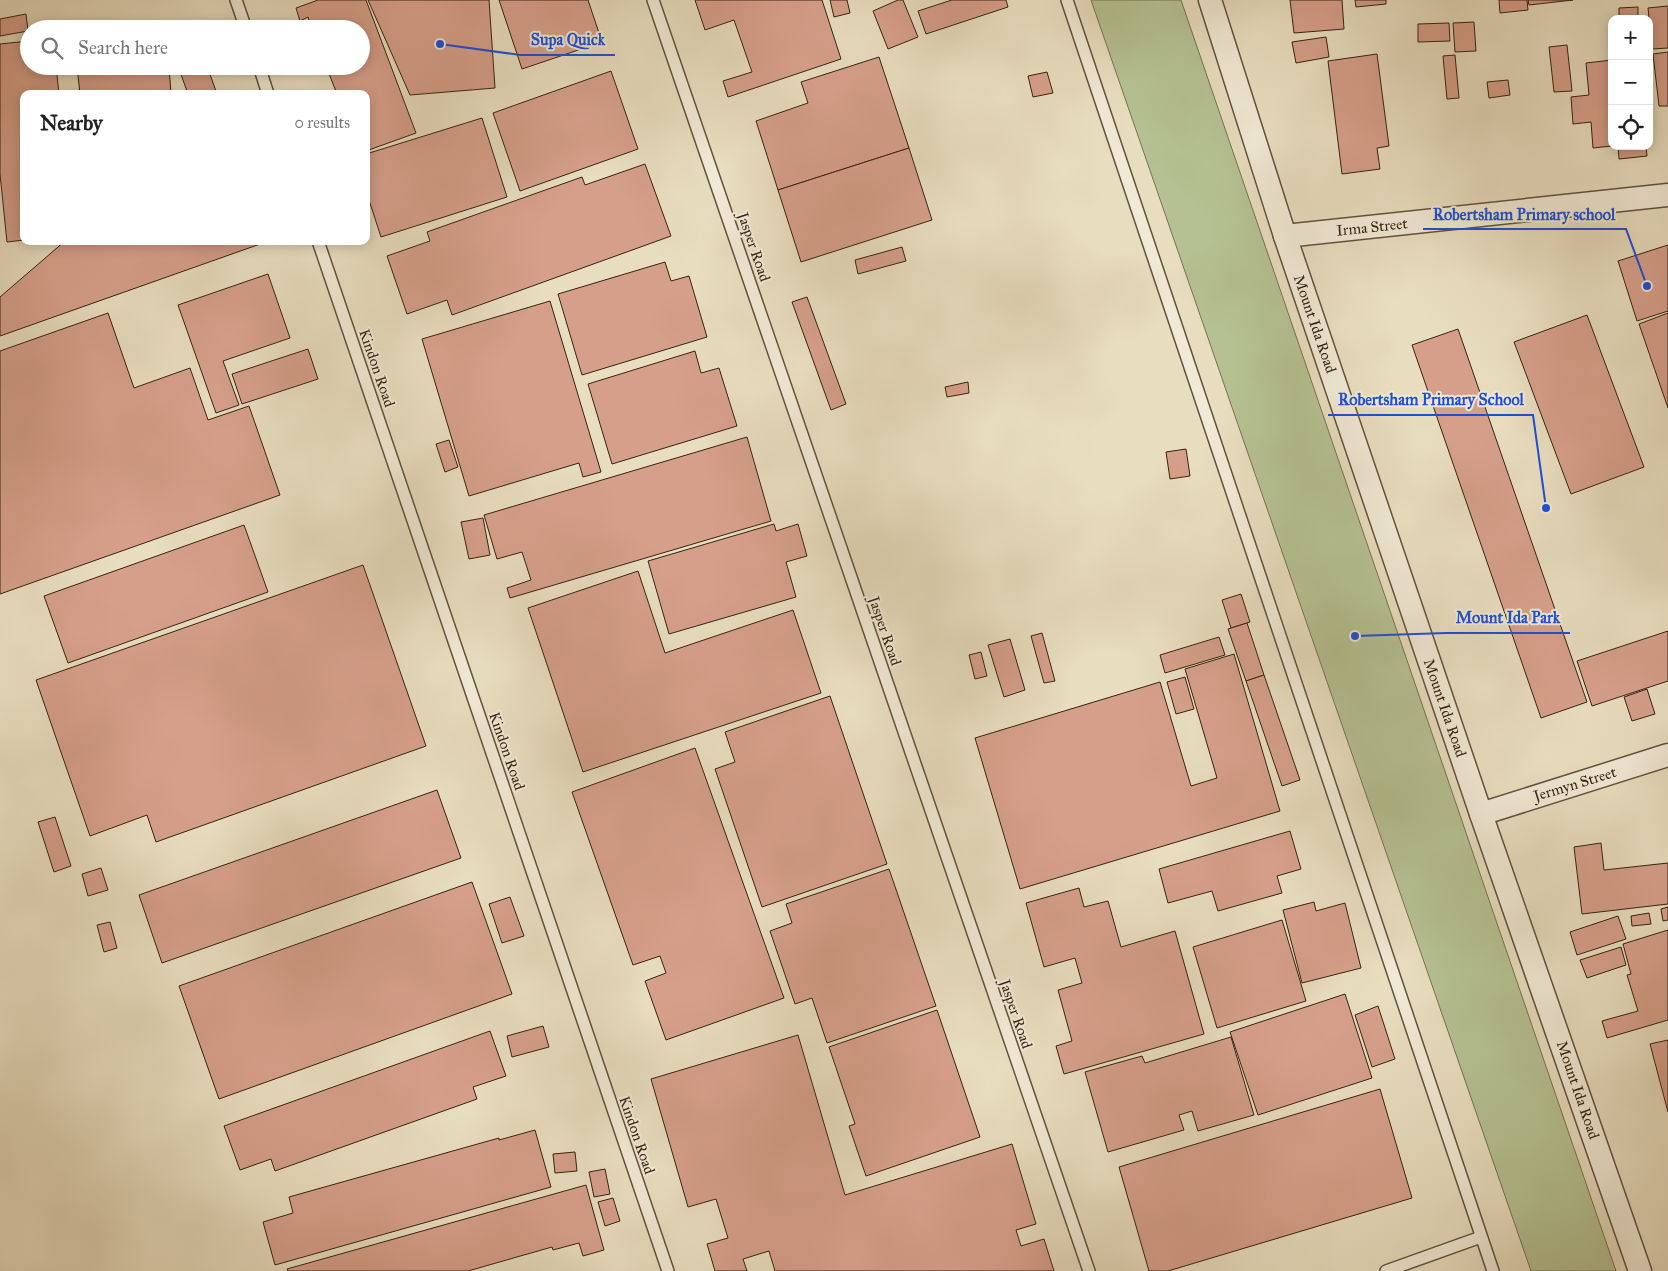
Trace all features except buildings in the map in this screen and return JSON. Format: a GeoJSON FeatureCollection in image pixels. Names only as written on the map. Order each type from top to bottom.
{"type":"FeatureCollection","features":[{"type":"Feature","properties":{"kind":"street","name":"Mount Ida Road"},"geometry":{"type":"LineString","coordinates":[[1210,0],[1285,236],[1481,814],[1640,1271]]}},
{"type":"Feature","properties":{"kind":"street","name":"Irma Street"},"geometry":{"type":"LineString","coordinates":[[1285,236],[1668,195]]}},
{"type":"Feature","properties":{"kind":"street","name":"Jermyn Street"},"geometry":{"type":"LineString","coordinates":[[1481,814],[1668,755]]}},
{"type":"Feature","properties":{"kind":"lane"},"geometry":{"type":"LineString","coordinates":[[236,0],[243,20]]}},
{"type":"Feature","properties":{"kind":"lane","name":"Jasper Road"},"geometry":{"type":"LineString","coordinates":[[654,0],[1088,1271]]}},
{"type":"Feature","properties":{"kind":"lane"},"geometry":{"type":"LineString","coordinates":[[1067,0],[1494,1271]]}},
{"type":"Feature","properties":{"kind":"lane"},"geometry":{"type":"LineString","coordinates":[[262,75],[267,90]]}},
{"type":"Feature","properties":{"kind":"lane","name":"Kindon Road"},"geometry":{"type":"LineString","coordinates":[[319,245],[668,1271]]}},
{"type":"Feature","properties":{"kind":"lane"},"geometry":{"type":"LineString","coordinates":[[1386,1271],[1482,1237]]}},
{"type":"Feature","properties":{"kind":"green space"},"geometry":{"type":"Polygon","coordinates":[[[1091,0],[1181,0],[1616,1271],[1531,1271],[1091,0]]]}},
{"type":"Feature","properties":{"kind":"place","name":"Supa Quick"},"geometry":{"type":"Point","coordinates":[440,44]}},
{"type":"Feature","properties":{"kind":"place","name":"Robertsham Primary school"},"geometry":{"type":"Point","coordinates":[1647,286]}},
{"type":"Feature","properties":{"kind":"place","name":"Robertsham Primary School"},"geometry":{"type":"Point","coordinates":[1546,508]}},
{"type":"Feature","properties":{"kind":"place","name":"Mount Ida Park"},"geometry":{"type":"Point","coordinates":[1355,636]}}]}
